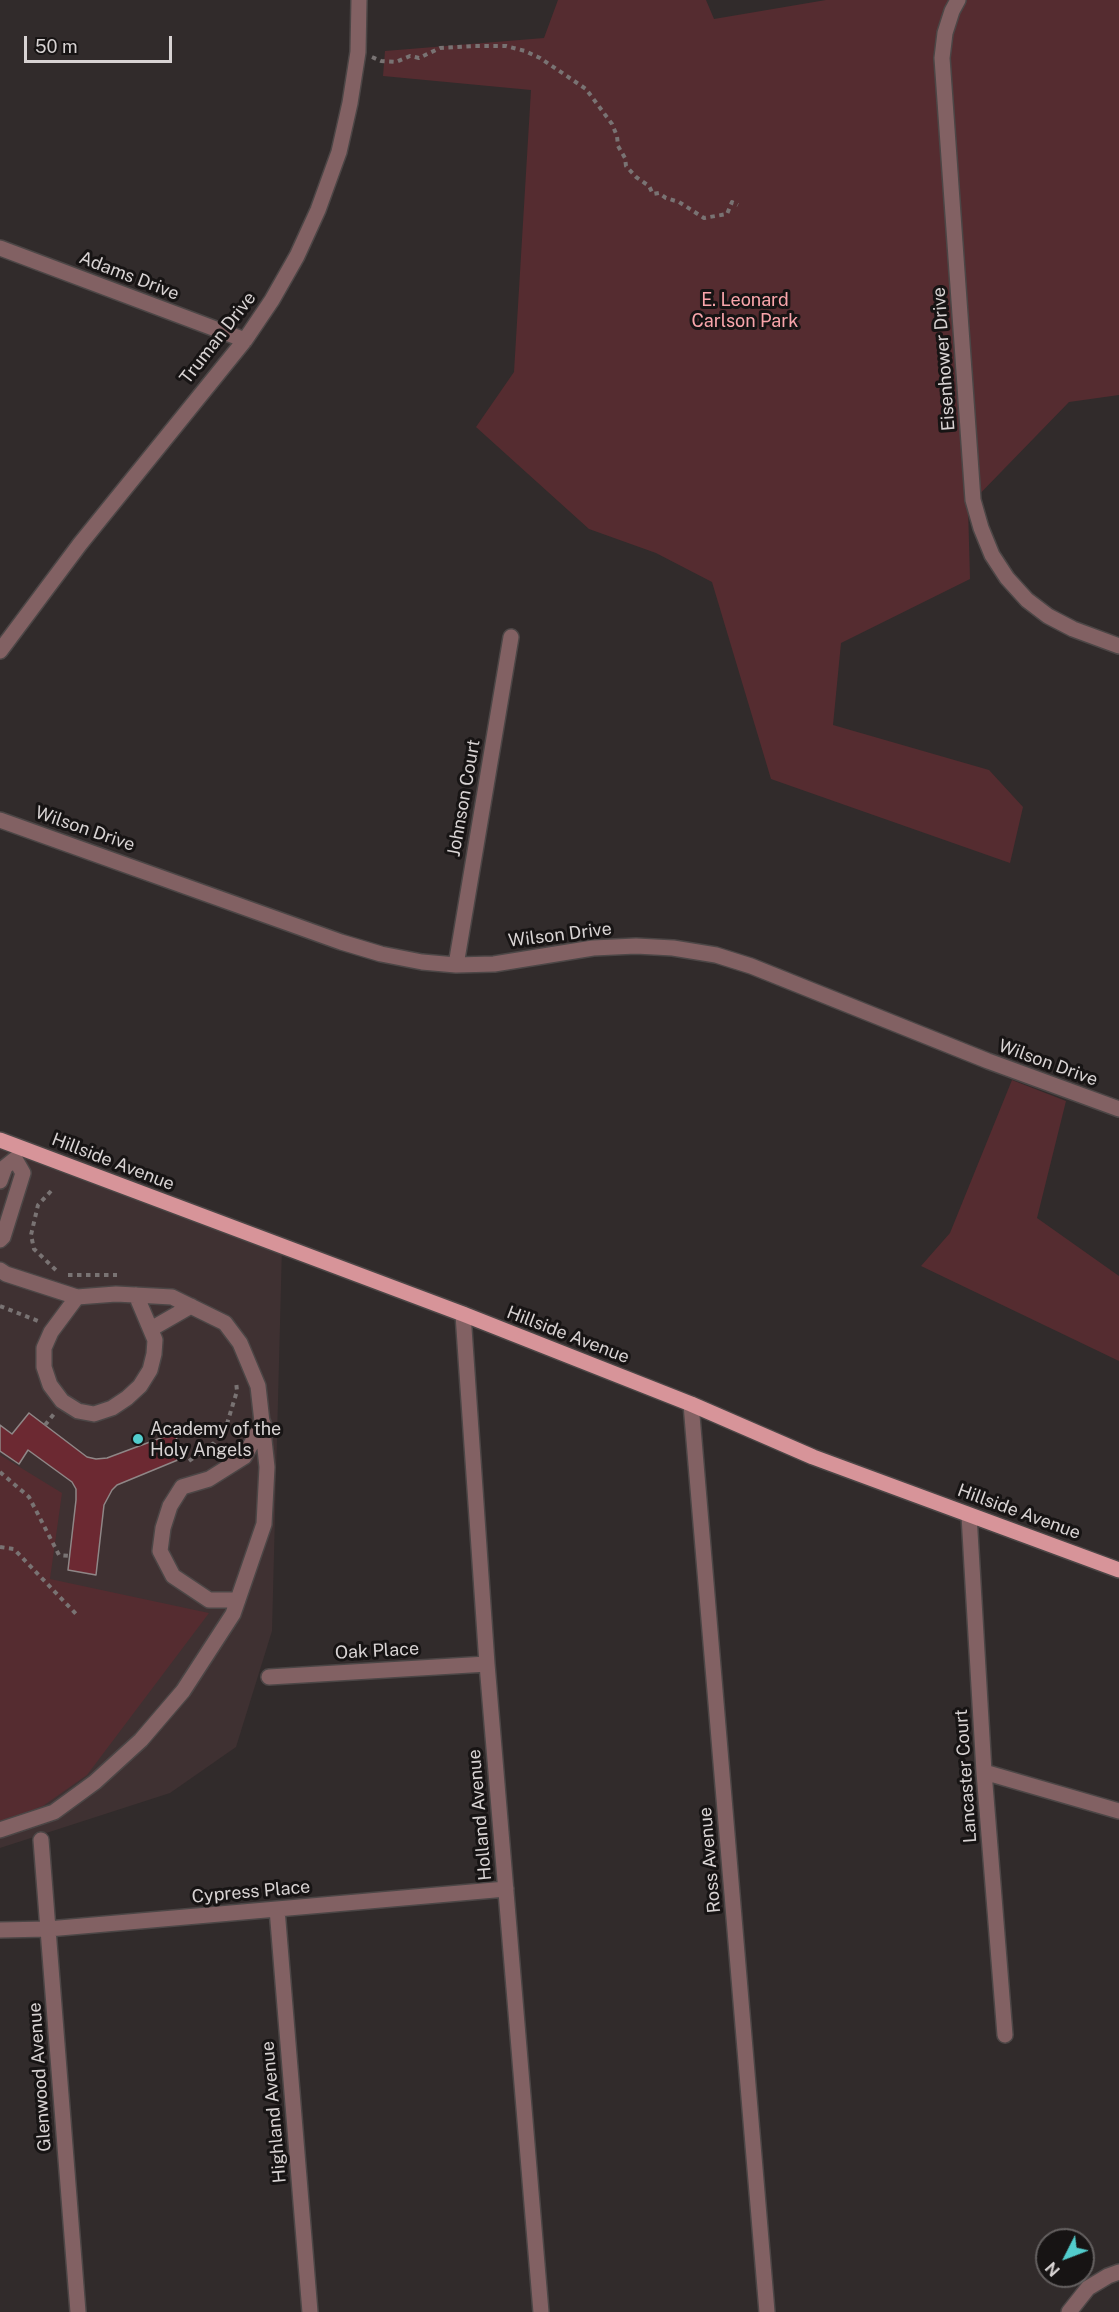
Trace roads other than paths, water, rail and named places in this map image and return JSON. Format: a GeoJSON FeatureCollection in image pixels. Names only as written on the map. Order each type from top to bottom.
{"type":"FeatureCollection","features":[{"type":"Feature","properties":{"kind":"main road","name":"Hillside Avenue"},"geometry":{"type":"LineString","coordinates":[[0,1140],[17,1153],[463,1314],[691,1404],[813,1457],[1119,1570]]}},
{"type":"Feature","properties":{"kind":"street","name":"Truman Drive"},"geometry":{"type":"LineString","coordinates":[[0,651],[80,544],[245,340],[272,300],[297,256],[318,210],[339,152],[356,65],[359,0]]}},
{"type":"Feature","properties":{"kind":"street","name":"Eisenhower Drive"},"geometry":{"type":"LineString","coordinates":[[958,0],[945,33],[942,58],[973,500],[992,555],[1007,578],[1027,600],[1048,616],[1073,629],[1119,646]]}},
{"type":"Feature","properties":{"kind":"street","name":"Adams Drive"},"geometry":{"type":"LineString","coordinates":[[0,248],[245,340]]}},
{"type":"Feature","properties":{"kind":"street","name":"Johnson Court"},"geometry":{"type":"LineString","coordinates":[[456,965],[512,637]]}},
{"type":"Feature","properties":{"kind":"street","name":"Wilson Drive"},"geometry":{"type":"LineString","coordinates":[[0,820],[361,948],[422,962],[456,965],[494,964],[593,948],[636,946],[673,948],[716,955],[751,966],[955,1048],[1119,1109]]}},
{"type":"Feature","properties":{"kind":"street"},"geometry":{"type":"LineString","coordinates":[[0,1181],[5,1167],[17,1153]]}},
{"type":"Feature","properties":{"kind":"street"},"geometry":{"type":"LineString","coordinates":[[0,1240],[3,1237],[23,1173],[17,1153]]}},
{"type":"Feature","properties":{"kind":"street"},"geometry":{"type":"LineString","coordinates":[[0,1270],[77,1297],[136,1295],[172,1297],[225,1323],[240,1342],[258,1386],[267,1467],[264,1524],[233,1614],[183,1691],[141,1740],[95,1782],[54,1812],[0,1830]]}},
{"type":"Feature","properties":{"kind":"street"},"geometry":{"type":"LineString","coordinates":[[77,1297],[51,1332],[44,1348],[44,1367],[50,1386],[62,1401],[78,1412],[94,1413],[112,1408],[140,1386],[150,1370],[155,1340],[136,1295]]}},
{"type":"Feature","properties":{"kind":"street"},"geometry":{"type":"LineString","coordinates":[[151,1329],[191,1306]]}},
{"type":"Feature","properties":{"kind":"street","name":"Holland Avenue"},"geometry":{"type":"LineString","coordinates":[[463,1314],[487,1664],[541,2312]]}},
{"type":"Feature","properties":{"kind":"street","name":"Ross Avenue"},"geometry":{"type":"LineString","coordinates":[[691,1404],[767,2312]]}},
{"type":"Feature","properties":{"kind":"street"},"geometry":{"type":"LineString","coordinates":[[238,1600],[209,1600],[173,1576],[160,1551],[163,1528],[170,1506],[182,1487],[209,1479],[243,1457],[263,1423]]}},
{"type":"Feature","properties":{"kind":"street","name":"Lancaster Court"},"geometry":{"type":"LineString","coordinates":[[969,1515],[984,1772],[1005,2035]]}},
{"type":"Feature","properties":{"kind":"street","name":"Oak Place"},"geometry":{"type":"LineString","coordinates":[[269,1677],[487,1664]]}},
{"type":"Feature","properties":{"kind":"street"},"geometry":{"type":"LineString","coordinates":[[984,1772],[1119,1811]]}},
{"type":"Feature","properties":{"kind":"street","name":"Glenwood Avenue"},"geometry":{"type":"LineString","coordinates":[[40,1840],[78,2312]]}},
{"type":"Feature","properties":{"kind":"street","name":"Cypress Place"},"geometry":{"type":"LineString","coordinates":[[0,1930],[48,1929],[506,1889]]}},
{"type":"Feature","properties":{"kind":"street","name":"Highland Avenue"},"geometry":{"type":"LineString","coordinates":[[277,1909],[310,2312]]}},
{"type":"Feature","properties":{"kind":"street"},"geometry":{"type":"LineString","coordinates":[[1069,2312],[1089,2288],[1119,2272]]}},
{"type":"Feature","properties":{"kind":"place","name":"Academy of the Holy Angels"},"geometry":{"type":"Point","coordinates":[138,1439]}},
{"type":"Feature","properties":{"kind":"park label","name":"E. Leonard Carlson Park"},"geometry":{"type":"Point","coordinates":[745,310]}}]}
